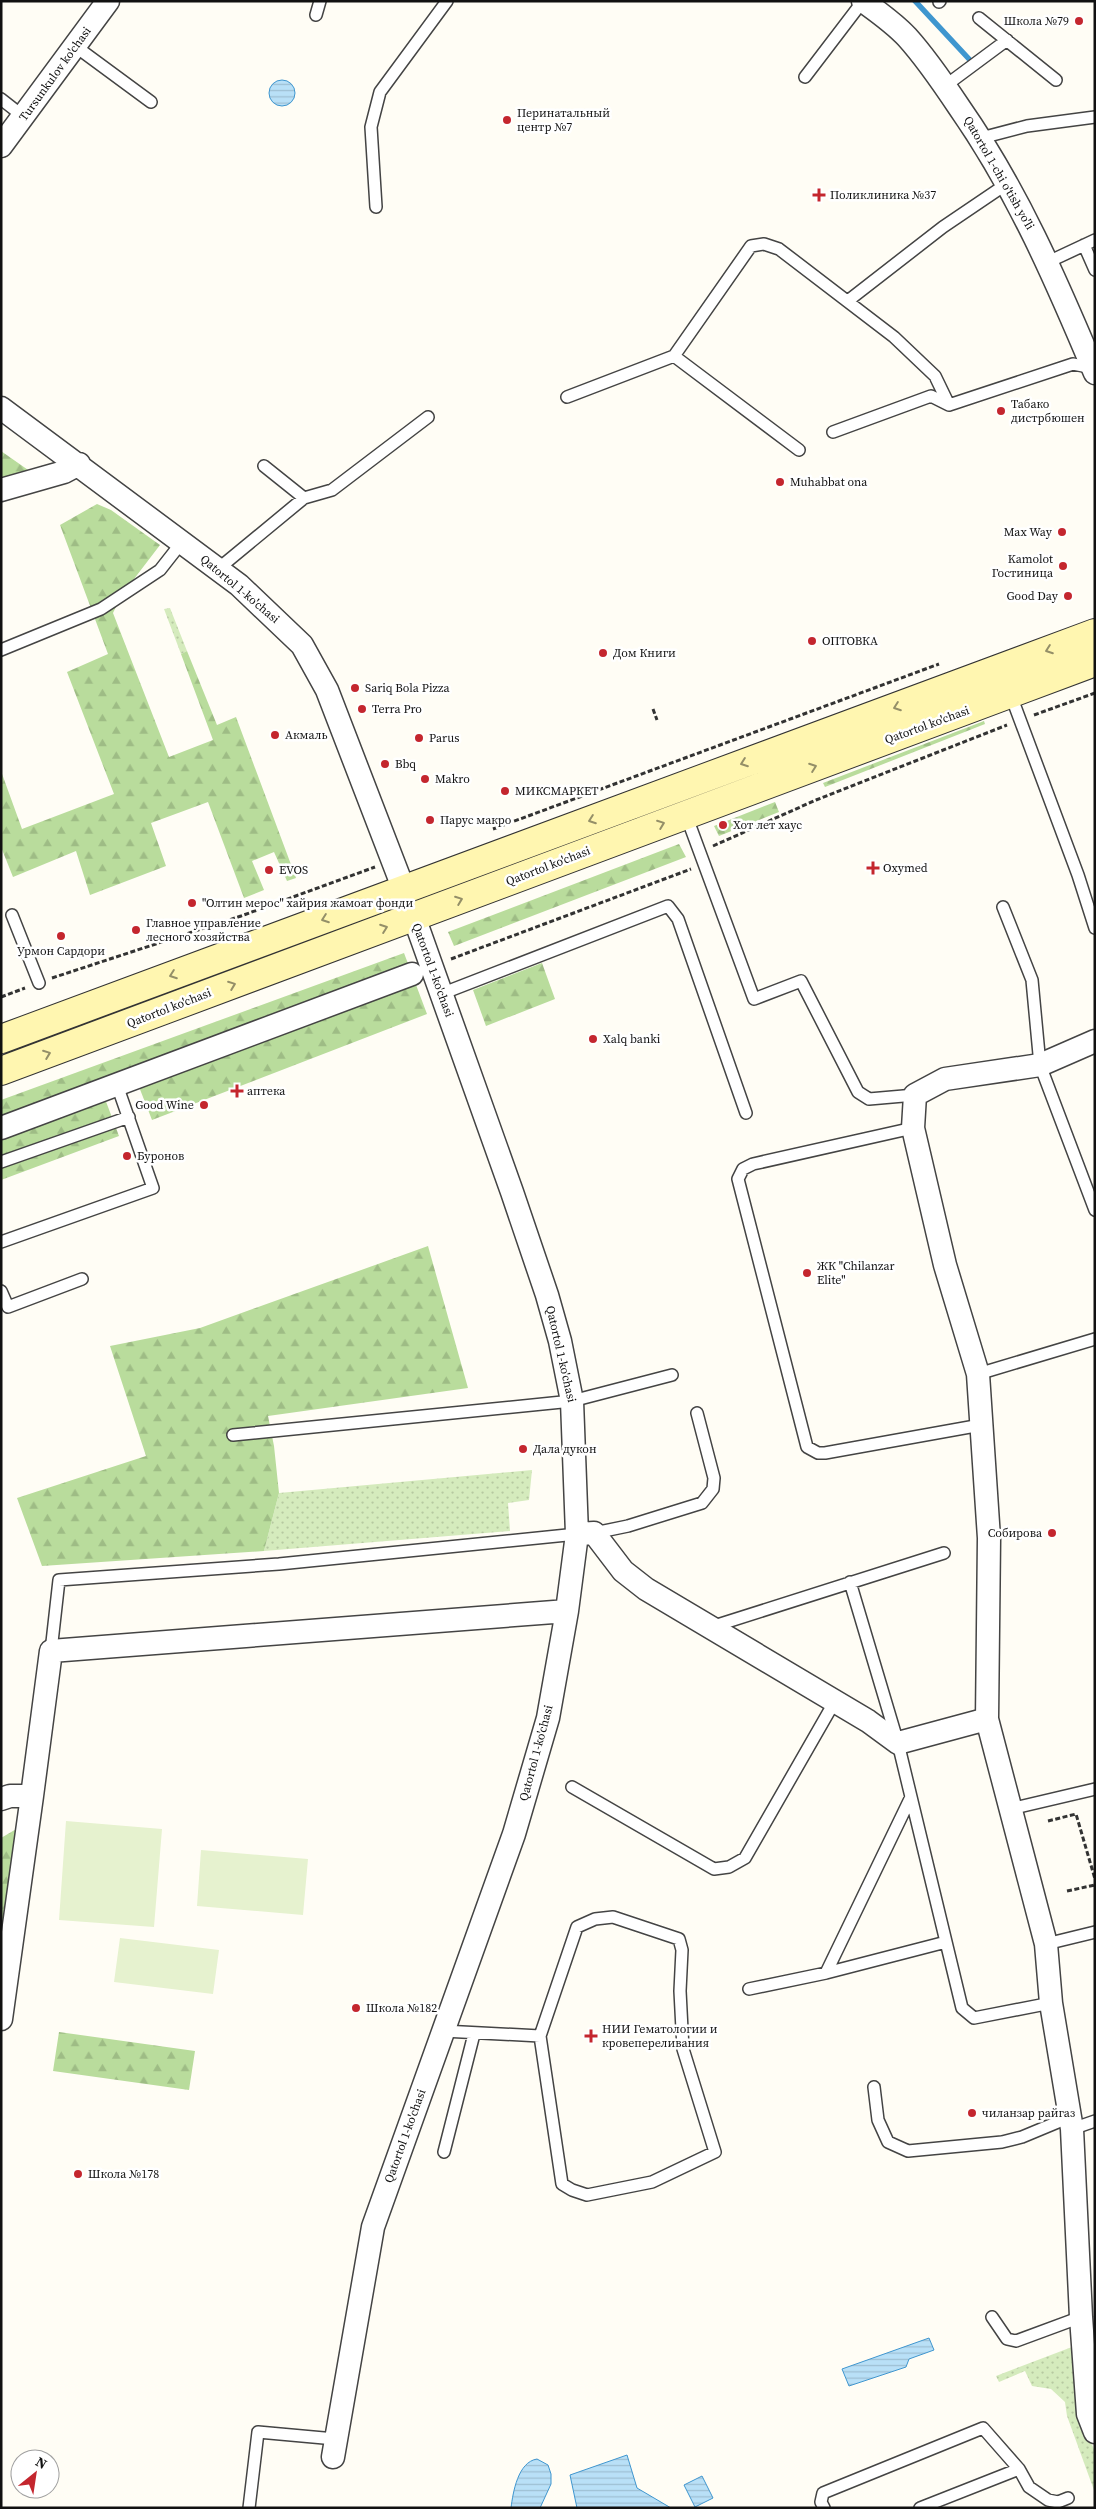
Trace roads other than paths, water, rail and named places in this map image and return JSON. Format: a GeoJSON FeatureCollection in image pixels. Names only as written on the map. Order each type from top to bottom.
{"type":"FeatureCollection","features":[{"type":"Feature","properties":{"kind":"main road","name":"Qatortol ko'chasi"},"geometry":{"type":"LineString","coordinates":[[1,1071],[686,815],[1006,681],[1095,633]]}},
{"type":"Feature","properties":{"kind":"main road","name":"Qatortol ko'chasi"},"geometry":{"type":"LineString","coordinates":[[1,1039],[676,789],[1006,681],[1095,662]]}},
{"type":"Feature","properties":{"kind":"main road"},"geometry":{"type":"LineString","coordinates":[[676,789],[686,815]]}},
{"type":"Feature","properties":{"kind":"main road","name":"Qatortol 1-ko'chasi"},"geometry":{"type":"LineString","coordinates":[[404,890],[414,917]]}},
{"type":"Feature","properties":{"kind":"street","name":"Tursunkulov ko'chasi"},"geometry":{"type":"LineString","coordinates":[[1,146],[108,1]]}},
{"type":"Feature","properties":{"kind":"street","name":"Qatortol 1-chi o'tish yo'li"},"geometry":{"type":"LineString","coordinates":[[863,1],[907,37],[945,86],[981,138],[1008,184],[1048,262],[1094,370]]}},
{"type":"Feature","properties":{"kind":"street","name":"Qatortol 1-ko'chasi"},"geometry":{"type":"LineString","coordinates":[[1,408],[79,464],[218,569],[275,617],[308,653],[332,703],[404,890]]}},
{"type":"Feature","properties":{"kind":"street"},"geometry":{"type":"LineString","coordinates":[[1,490],[64,472],[79,464]]}},
{"type":"Feature","properties":{"kind":"street","name":"Qatortol 1-ko'chasi"},"geometry":{"type":"LineString","coordinates":[[334,2448],[373,2227],[514,1834],[548,1718],[568,1611],[586,1534],[572,1401],[547,1295],[441,994],[422,970],[414,917]]}},
{"type":"Feature","properties":{"kind":"street"},"geometry":{"type":"LineString","coordinates":[[1,1128],[422,970]]}},
{"type":"Feature","properties":{"kind":"street"},"geometry":{"type":"LineString","coordinates":[[1095,1041],[1040,1065],[945,1079],[916,1095],[913,1128],[945,1266],[978,1374],[989,1538],[986,1632],[988,1719],[1046,1944],[1051,2003],[1071,2123],[1088,2414],[1095,2432]]}},
{"type":"Feature","properties":{"kind":"street"},"geometry":{"type":"LineString","coordinates":[[586,1534],[623,1571],[646,1589],[868,1721],[898,1743],[988,1719]]}},
{"type":"Feature","properties":{"kind":"street"},"geometry":{"type":"LineString","coordinates":[[1,2019],[3,1993],[51,1651],[568,1611]]}},
{"type":"Feature","properties":{"kind":"street"},"geometry":{"type":"LineString","coordinates":[[4,1802],[32,1796]]}},
{"type":"Feature","properties":{"kind":"lane"},"geometry":{"type":"LineString","coordinates":[[316,15],[320,1]]}},
{"type":"Feature","properties":{"kind":"lane"},"geometry":{"type":"LineString","coordinates":[[376,207],[371,127],[380,92],[447,1]]}},
{"type":"Feature","properties":{"kind":"lane"},"geometry":{"type":"LineString","coordinates":[[805,77],[863,1]]}},
{"type":"Feature","properties":{"kind":"lane"},"geometry":{"type":"LineString","coordinates":[[979,18],[1056,80]]}},
{"type":"Feature","properties":{"kind":"lane"},"geometry":{"type":"LineString","coordinates":[[945,86],[1007,40]]}},
{"type":"Feature","properties":{"kind":"lane"},"geometry":{"type":"LineString","coordinates":[[75,46],[151,102]]}},
{"type":"Feature","properties":{"kind":"lane"},"geometry":{"type":"LineString","coordinates":[[1,99],[24,117]]}},
{"type":"Feature","properties":{"kind":"lane"},"geometry":{"type":"LineString","coordinates":[[981,138],[1027,126],[1095,117]]}},
{"type":"Feature","properties":{"kind":"lane"},"geometry":{"type":"LineString","coordinates":[[849,300],[943,227],[1008,184]]}},
{"type":"Feature","properties":{"kind":"lane"},"geometry":{"type":"LineString","coordinates":[[1048,262],[1089,242],[1095,270]]}},
{"type":"Feature","properties":{"kind":"lane"},"geometry":{"type":"LineString","coordinates":[[567,397],[674,356],[751,246],[764,244],[779,249],[849,300],[894,337],[935,376],[949,405]]}},
{"type":"Feature","properties":{"kind":"lane"},"geometry":{"type":"LineString","coordinates":[[674,356],[799,450]]}},
{"type":"Feature","properties":{"kind":"lane"},"geometry":{"type":"LineString","coordinates":[[833,432],[931,396],[949,405],[1073,364],[1094,370]]}},
{"type":"Feature","properties":{"kind":"lane"},"geometry":{"type":"LineString","coordinates":[[218,569],[304,498],[332,490],[428,417]]}},
{"type":"Feature","properties":{"kind":"lane"},"geometry":{"type":"LineString","coordinates":[[264,466],[304,498]]}},
{"type":"Feature","properties":{"kind":"lane"},"geometry":{"type":"LineString","coordinates":[[1,650],[101,608],[160,570],[182,542]]}},
{"type":"Feature","properties":{"kind":"lane"},"geometry":{"type":"LineString","coordinates":[[1006,681],[1078,875],[1095,928]]}},
{"type":"Feature","properties":{"kind":"lane"},"geometry":{"type":"LineString","coordinates":[[686,815],[754,999],[801,980],[858,1092],[869,1098],[916,1095]]}},
{"type":"Feature","properties":{"kind":"lane"},"geometry":{"type":"LineString","coordinates":[[441,994],[668,906],[678,919],[746,1113]]}},
{"type":"Feature","properties":{"kind":"lane"},"geometry":{"type":"LineString","coordinates":[[1003,907],[1032,980],[1040,1065],[1095,1210]]}},
{"type":"Feature","properties":{"kind":"lane"},"geometry":{"type":"LineString","coordinates":[[12,915],[39,983]]}},
{"type":"Feature","properties":{"kind":"lane"},"geometry":{"type":"LineString","coordinates":[[1,1242],[153,1188],[117,1085]]}},
{"type":"Feature","properties":{"kind":"lane"},"geometry":{"type":"LineString","coordinates":[[1,1162],[129,1117]]}},
{"type":"Feature","properties":{"kind":"lane"},"geometry":{"type":"LineString","coordinates":[[913,1128],[753,1164],[744,1169],[738,1179],[807,1447],[818,1453],[825,1453],[980,1425]]}},
{"type":"Feature","properties":{"kind":"lane"},"geometry":{"type":"LineString","coordinates":[[1,1291],[8,1307],[82,1279]]}},
{"type":"Feature","properties":{"kind":"lane"},"geometry":{"type":"LineString","coordinates":[[978,1374],[1095,1339]]}},
{"type":"Feature","properties":{"kind":"lane"},"geometry":{"type":"LineString","coordinates":[[233,1435],[572,1401],[672,1375]]}},
{"type":"Feature","properties":{"kind":"lane"},"geometry":{"type":"LineString","coordinates":[[51,1651],[59,1580],[279,1564],[586,1534],[628,1526],[702,1503],[713,1489],[714,1478],[697,1412]]}},
{"type":"Feature","properties":{"kind":"lane"},"geometry":{"type":"LineString","coordinates":[[711,1628],[944,1553]]}},
{"type":"Feature","properties":{"kind":"lane"},"geometry":{"type":"LineString","coordinates":[[850,1582],[898,1743],[962,2008],[966,2014],[974,2018],[1051,2003]]}},
{"type":"Feature","properties":{"kind":"lane"},"geometry":{"type":"LineString","coordinates":[[572,1788],[714,1869],[729,1867],[745,1858],[835,1701]]}},
{"type":"Feature","properties":{"kind":"lane"},"geometry":{"type":"LineString","coordinates":[[1010,1809],[1095,1789]]}},
{"type":"Feature","properties":{"kind":"lane"},"geometry":{"type":"LineString","coordinates":[[826,1973],[911,1797]]}},
{"type":"Feature","properties":{"kind":"lane"},"geometry":{"type":"LineString","coordinates":[[613,1917],[679,1939],[682,1950],[680,1991],[684,2049],[715,2152],[652,2182],[587,2195],[562,2184],[540,2036],[577,1927],[595,1919],[613,1917]]}},
{"type":"Feature","properties":{"kind":"lane"},"geometry":{"type":"LineString","coordinates":[[1046,1944],[1095,1932]]}},
{"type":"Feature","properties":{"kind":"lane"},"geometry":{"type":"LineString","coordinates":[[749,1989],[826,1973],[946,1942]]}},
{"type":"Feature","properties":{"kind":"lane"},"geometry":{"type":"LineString","coordinates":[[443,2031],[540,2036]]}},
{"type":"Feature","properties":{"kind":"lane"},"geometry":{"type":"LineString","coordinates":[[444,2152],[474,2034]]}},
{"type":"Feature","properties":{"kind":"lane"},"geometry":{"type":"LineString","coordinates":[[874,2086],[878,2120],[888,2142],[908,2151],[1002,2142],[1071,2123],[1095,2121]]}},
{"type":"Feature","properties":{"kind":"lane"},"geometry":{"type":"LineString","coordinates":[[992,2316],[1007,2340],[1016,2341],[1081,2317]]}},
{"type":"Feature","properties":{"kind":"lane"},"geometry":{"type":"LineString","coordinates":[[824,2508],[821,2502],[823,2493],[983,2428],[1019,2468],[1029,2487],[1048,2500],[1058,2502],[1068,2498]]}},
{"type":"Feature","properties":{"kind":"lane"},"geometry":{"type":"LineString","coordinates":[[249,2508],[258,2432],[334,2448]]}},
{"type":"Feature","properties":{"kind":"lane"},"geometry":{"type":"LineString","coordinates":[[920,2508],[1019,2468]]}},
{"type":"Feature","properties":{"kind":"water"},"geometry":{"type":"Polygon","coordinates":[[[282,80],[291,84],[295,93],[291,102],[282,106],[273,102],[269,93],[273,84],[282,80]]]}},
{"type":"Feature","properties":{"kind":"water"},"geometry":{"type":"Polygon","coordinates":[[[929,2338],[934,2350],[909,2359],[906,2367],[849,2386],[842,2369],[929,2338]]]}},
{"type":"Feature","properties":{"kind":"water"},"geometry":{"type":"Polygon","coordinates":[[[627,2455],[637,2488],[671,2508],[577,2508],[570,2475],[627,2455]]]}},
{"type":"Feature","properties":{"kind":"water"},"geometry":{"type":"Polygon","coordinates":[[[537,2459],[548,2465],[551,2474],[551,2484],[540,2508],[511,2508],[515,2486],[521,2472],[531,2461],[537,2459]]]}},
{"type":"Feature","properties":{"kind":"water"},"geometry":{"type":"Polygon","coordinates":[[[702,2476],[713,2498],[695,2507],[684,2485],[702,2476]]]}},
{"type":"Feature","properties":{"kind":"waterway"},"geometry":{"type":"LineString","coordinates":[[915,1],[969,59]]}},
{"type":"Feature","properties":{"kind":"place","name":"Школа №79"},"geometry":{"type":"Point","coordinates":[1079,21]}},
{"type":"Feature","properties":{"kind":"place","name":"Перинатальный центр №7"},"geometry":{"type":"Point","coordinates":[507,120]}},
{"type":"Feature","properties":{"kind":"place","name":"Поликлиника №37"},"geometry":{"type":"Point","coordinates":[819,195]}},
{"type":"Feature","properties":{"kind":"place","name":"Табако дистрбюшен"},"geometry":{"type":"Point","coordinates":[1001,411]}},
{"type":"Feature","properties":{"kind":"place","name":"Muhabbat ona"},"geometry":{"type":"Point","coordinates":[780,482]}},
{"type":"Feature","properties":{"kind":"place","name":"Max Way"},"geometry":{"type":"Point","coordinates":[1062,532]}},
{"type":"Feature","properties":{"kind":"place","name":"Kamolot Гостиница"},"geometry":{"type":"Point","coordinates":[1063,566]}},
{"type":"Feature","properties":{"kind":"place","name":"Good Day"},"geometry":{"type":"Point","coordinates":[1068,596]}},
{"type":"Feature","properties":{"kind":"place","name":"ОПТОВКА"},"geometry":{"type":"Point","coordinates":[812,641]}},
{"type":"Feature","properties":{"kind":"place","name":"Дом Книги"},"geometry":{"type":"Point","coordinates":[603,653]}},
{"type":"Feature","properties":{"kind":"place","name":"Sariq Bola Pizza"},"geometry":{"type":"Point","coordinates":[355,688]}},
{"type":"Feature","properties":{"kind":"place","name":"Terra Pro"},"geometry":{"type":"Point","coordinates":[362,709]}},
{"type":"Feature","properties":{"kind":"place","name":"Акмаль"},"geometry":{"type":"Point","coordinates":[275,735]}},
{"type":"Feature","properties":{"kind":"place","name":"Parus"},"geometry":{"type":"Point","coordinates":[419,738]}},
{"type":"Feature","properties":{"kind":"place","name":"Bbq"},"geometry":{"type":"Point","coordinates":[385,764]}},
{"type":"Feature","properties":{"kind":"place","name":"Makro"},"geometry":{"type":"Point","coordinates":[425,779]}},
{"type":"Feature","properties":{"kind":"place","name":"МИКСМАРКЕТ"},"geometry":{"type":"Point","coordinates":[505,791]}},
{"type":"Feature","properties":{"kind":"place","name":"Парус макро"},"geometry":{"type":"Point","coordinates":[430,820]}},
{"type":"Feature","properties":{"kind":"place","name":"Хот лет хаус"},"geometry":{"type":"Point","coordinates":[723,825]}},
{"type":"Feature","properties":{"kind":"place","name":"Oxymed"},"geometry":{"type":"Point","coordinates":[873,868]}},
{"type":"Feature","properties":{"kind":"place","name":"EVOS"},"geometry":{"type":"Point","coordinates":[269,870]}},
{"type":"Feature","properties":{"kind":"place","name":"\"Олтин мерос\" хайрия жамоат фонди"},"geometry":{"type":"Point","coordinates":[192,903]}},
{"type":"Feature","properties":{"kind":"place","name":"Главное управление лесного хозяйства"},"geometry":{"type":"Point","coordinates":[136,930]}},
{"type":"Feature","properties":{"kind":"place","name":"Урмон Сардори"},"geometry":{"type":"Point","coordinates":[61,936]}},
{"type":"Feature","properties":{"kind":"place","name":"Xalq banki"},"geometry":{"type":"Point","coordinates":[593,1039]}},
{"type":"Feature","properties":{"kind":"place","name":"аптека"},"geometry":{"type":"Point","coordinates":[237,1091]}},
{"type":"Feature","properties":{"kind":"place","name":"Good Wine"},"geometry":{"type":"Point","coordinates":[204,1105]}},
{"type":"Feature","properties":{"kind":"place","name":"Буронов"},"geometry":{"type":"Point","coordinates":[127,1156]}},
{"type":"Feature","properties":{"kind":"place","name":"ЖК \"Chilanzar Elite\""},"geometry":{"type":"Point","coordinates":[807,1273]}},
{"type":"Feature","properties":{"kind":"place","name":"Дала дукон"},"geometry":{"type":"Point","coordinates":[523,1449]}},
{"type":"Feature","properties":{"kind":"place","name":"Собирова"},"geometry":{"type":"Point","coordinates":[1052,1533]}},
{"type":"Feature","properties":{"kind":"place","name":"Школа №182"},"geometry":{"type":"Point","coordinates":[356,2008]}},
{"type":"Feature","properties":{"kind":"place","name":"НИИ Гематологии и кровепереливания"},"geometry":{"type":"Point","coordinates":[591,2036]}},
{"type":"Feature","properties":{"kind":"place","name":"чиланзар райгаз"},"geometry":{"type":"Point","coordinates":[972,2113]}},
{"type":"Feature","properties":{"kind":"place","name":"Школа №178"},"geometry":{"type":"Point","coordinates":[78,2174]}}]}
